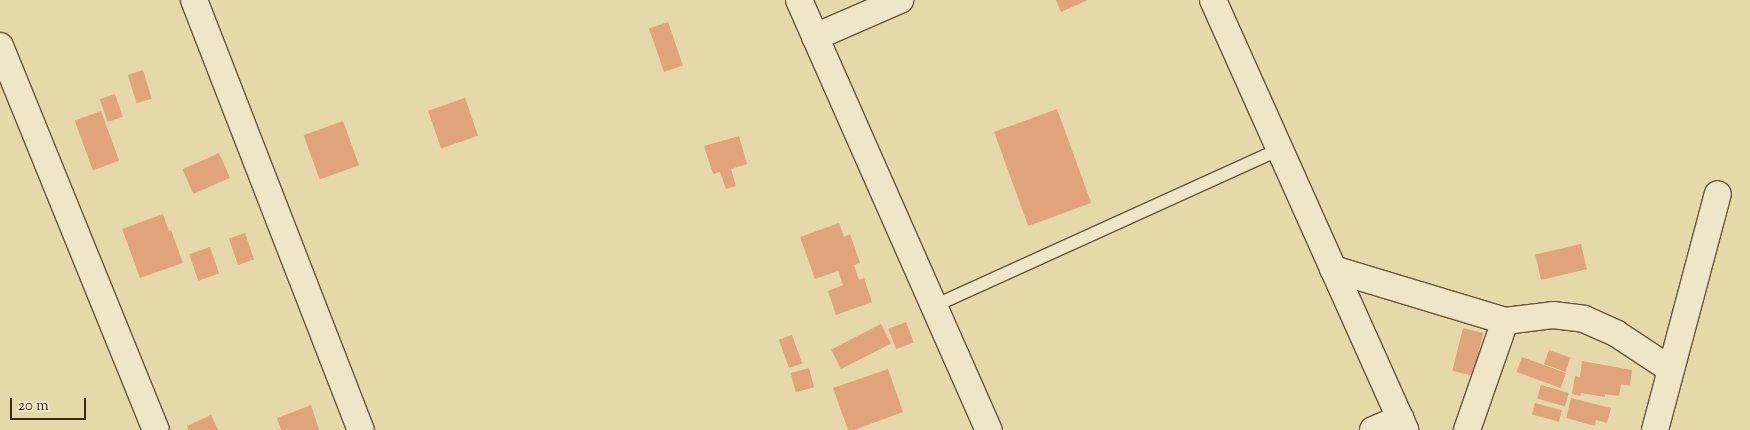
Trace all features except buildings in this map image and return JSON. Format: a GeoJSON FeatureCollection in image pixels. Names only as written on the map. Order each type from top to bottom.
{"type":"FeatureCollection","features":[{"type":"Feature","properties":{"kind":"street"},"geometry":{"type":"LineString","coordinates":[[194,0],[361,430]]}},
{"type":"Feature","properties":{"kind":"street"},"geometry":{"type":"LineString","coordinates":[[798,0],[989,430]]}},
{"type":"Feature","properties":{"kind":"street"},"geometry":{"type":"LineString","coordinates":[[815,37],[900,0]]}},
{"type":"Feature","properties":{"kind":"street"},"geometry":{"type":"LineString","coordinates":[[1213,0],[1403,424],[1373,430]]}},
{"type":"Feature","properties":{"kind":"street"},"geometry":{"type":"LineString","coordinates":[[0,46],[156,430]]}},
{"type":"Feature","properties":{"kind":"street"},"geometry":{"type":"LineString","coordinates":[[1655,430],[1718,194]]}},
{"type":"Feature","properties":{"kind":"street"},"geometry":{"type":"LineString","coordinates":[[1333,269],[1505,321],[1553,315],[1584,319],[1616,334],[1670,369]]}},
{"type":"Feature","properties":{"kind":"street"},"geometry":{"type":"LineString","coordinates":[[1467,430],[1505,321]]}},
{"type":"Feature","properties":{"kind":"lane"},"geometry":{"type":"LineString","coordinates":[[934,306],[1280,149]]}}]}
